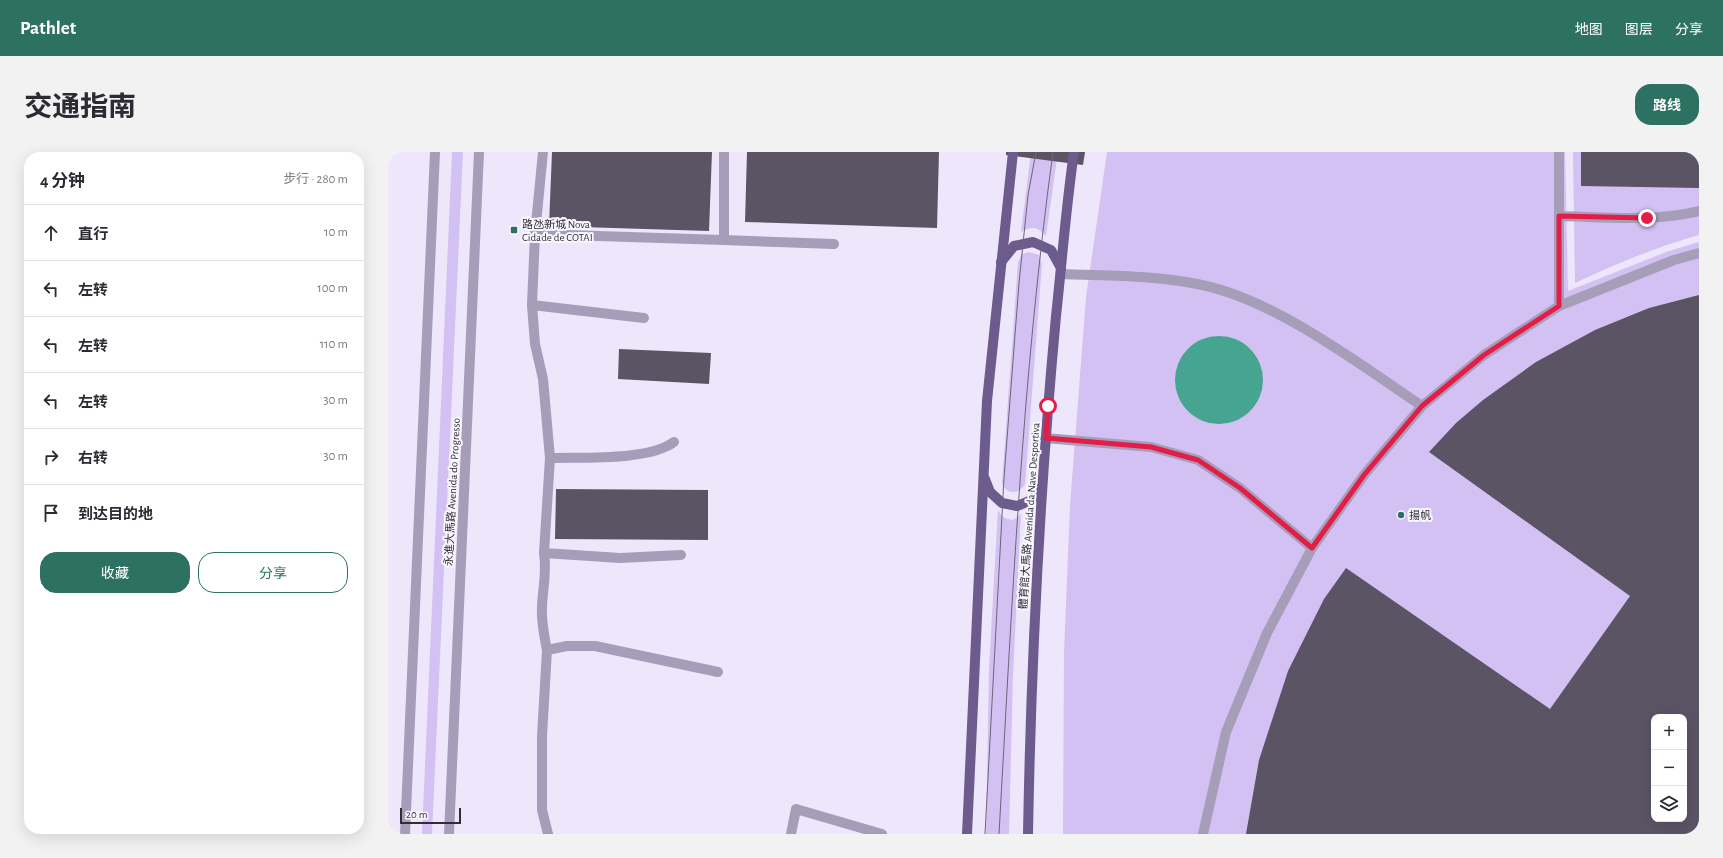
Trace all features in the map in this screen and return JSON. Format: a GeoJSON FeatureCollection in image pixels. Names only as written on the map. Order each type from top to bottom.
{"type":"FeatureCollection","features":[{"type":"Feature","properties":{"kind":"main road"},"geometry":{"type":"LineString","coordinates":[[967,834],[987,401],[1013,152]]}},
{"type":"Feature","properties":{"kind":"main road","name":"體育館大馬路 Avenida da Nave Desportiva"},"geometry":{"type":"LineString","coordinates":[[1028,834],[1035,587],[1041,487],[1061,271],[1074,152]]}},
{"type":"Feature","properties":{"kind":"main road"},"geometry":{"type":"LineString","coordinates":[[1001,262],[1014,246],[1033,242],[1051,250],[1061,271]]}},
{"type":"Feature","properties":{"kind":"main road"},"geometry":{"type":"LineString","coordinates":[[983,476],[990,492],[1002,503],[1017,506],[1032,500],[1041,487]]}},
{"type":"Feature","properties":{"kind":"street"},"geometry":{"type":"LineString","coordinates":[[405,834],[435,152]]}},
{"type":"Feature","properties":{"kind":"street","name":"永進大馬路 Avenida do Progresso"},"geometry":{"type":"LineString","coordinates":[[449,834],[479,152]]}},
{"type":"Feature","properties":{"kind":"street"},"geometry":{"type":"LineString","coordinates":[[543,152],[535,234],[532,305],[535,344],[543,379],[550,458],[544,552],[546,570],[542,614],[543,630],[547,650],[542,736],[542,810],[548,834]]}},
{"type":"Feature","properties":{"kind":"street"},"geometry":{"type":"LineString","coordinates":[[724,152],[724,240]]}},
{"type":"Feature","properties":{"kind":"street"},"geometry":{"type":"LineString","coordinates":[[1559,152],[1559,306]]}},
{"type":"Feature","properties":{"kind":"street"},"geometry":{"type":"LineString","coordinates":[[1559,216],[1647,218],[1671,216],[1699,210]]}},
{"type":"Feature","properties":{"kind":"street"},"geometry":{"type":"LineString","coordinates":[[535,234],[834,244]]}},
{"type":"Feature","properties":{"kind":"street"},"geometry":{"type":"LineString","coordinates":[[1203,834],[1226,732],[1267,633],[1312,548],[1364,475],[1422,406],[1484,355],[1559,306],[1674,260],[1699,252]]}},
{"type":"Feature","properties":{"kind":"street"},"geometry":{"type":"LineString","coordinates":[[1061,271],[1157,278],[1198,284],[1242,296],[1282,316],[1335,348],[1422,406]]}},
{"type":"Feature","properties":{"kind":"street"},"geometry":{"type":"LineString","coordinates":[[532,305],[644,318]]}},
{"type":"Feature","properties":{"kind":"street"},"geometry":{"type":"LineString","coordinates":[[1046,438],[1151,447],[1198,460],[1240,488],[1312,548]]}},
{"type":"Feature","properties":{"kind":"street"},"geometry":{"type":"LineString","coordinates":[[550,458],[628,455],[652,452],[666,447],[674,442]]}},
{"type":"Feature","properties":{"kind":"street"},"geometry":{"type":"LineString","coordinates":[[544,552],[620,558],[681,555]]}},
{"type":"Feature","properties":{"kind":"street"},"geometry":{"type":"LineString","coordinates":[[547,650],[567,646],[595,646],[718,672]]}},
{"type":"Feature","properties":{"kind":"street"},"geometry":{"type":"LineString","coordinates":[[791,834],[796,809],[882,834]]}},
{"type":"Feature","properties":{"kind":"shaded area"},"geometry":{"type":"Polygon","coordinates":[[[452,152],[463,152],[432,834],[422,834],[452,152]]]}},
{"type":"Feature","properties":{"kind":"shaded area"},"geometry":{"type":"Polygon","coordinates":[[[1031,152],[1058,152],[1046,236],[1040,230],[1034,228],[1021,232],[1031,152]]]}},
{"type":"Feature","properties":{"kind":"shaded area"},"geometry":{"type":"Polygon","coordinates":[[[1107,152],[1565,152],[1568,291],[1666,252],[1699,242],[1699,834],[1063,834],[1064,651],[1070,505],[1086,297],[1107,152]]]}},
{"type":"Feature","properties":{"kind":"shaded area"},"geometry":{"type":"Polygon","coordinates":[[[1573,152],[1699,152],[1699,235],[1636,256],[1575,283],[1573,152]]]}},
{"type":"Feature","properties":{"kind":"shaded area"},"geometry":{"type":"Polygon","coordinates":[[[1029,252],[1039,255],[1042,264],[1025,485],[1019,490],[1012,492],[1006,490],[1002,483],[1018,262],[1022,254],[1029,252]]]}},
{"type":"Feature","properties":{"kind":"shaded area"},"geometry":{"type":"Polygon","coordinates":[[[1210,336],[1228,336],[1244,343],[1256,355],[1263,371],[1263,389],[1256,405],[1244,417],[1228,424],[1210,424],[1194,417],[1182,405],[1175,389],[1175,371],[1182,355],[1194,343],[1210,336]]]}},
{"type":"Feature","properties":{"kind":"shaded area"},"geometry":{"type":"Polygon","coordinates":[[[998,510],[1004,517],[1010,520],[1013,520],[1021,514],[1013,676],[1009,834],[986,834],[989,667],[998,510]]]}},
{"type":"Feature","properties":{"kind":"building"},"geometry":{"type":"Polygon","coordinates":[[[552,152],[712,152],[709,231],[549,226],[552,152]]]}},
{"type":"Feature","properties":{"kind":"building"},"geometry":{"type":"Polygon","coordinates":[[[747,152],[939,152],[937,228],[745,222],[747,152]]]}},
{"type":"Feature","properties":{"kind":"building"},"geometry":{"type":"Polygon","coordinates":[[[1006,152],[1085,152],[1083,165],[1006,155],[1006,152]]]}},
{"type":"Feature","properties":{"kind":"building"},"geometry":{"type":"Polygon","coordinates":[[[1581,152],[1699,152],[1699,188],[1581,186],[1581,152]]]}},
{"type":"Feature","properties":{"kind":"building"},"geometry":{"type":"Polygon","coordinates":[[[1699,295],[1699,834],[1246,834],[1259,760],[1288,671],[1324,599],[1346,568],[1550,709],[1630,596],[1429,452],[1456,423],[1483,400],[1536,362],[1595,330],[1649,308],[1699,295]]]}},
{"type":"Feature","properties":{"kind":"building"},"geometry":{"type":"Polygon","coordinates":[[[619,349],[711,353],[709,384],[618,379],[619,349]]]}},
{"type":"Feature","properties":{"kind":"building"},"geometry":{"type":"Polygon","coordinates":[[[556,489],[708,490],[708,540],[555,539],[556,489]]]}},
{"type":"Feature","properties":{"kind":"tram line"},"geometry":{"type":"LineString","coordinates":[[985,834],[1004,478],[1019,283],[1028,195],[1036,152]]}},
{"type":"Feature","properties":{"kind":"tram line"},"geometry":{"type":"LineString","coordinates":[[999,834],[1019,492],[1033,322],[1053,152]]}},
{"type":"Feature","properties":{"kind":"place","name":"路氹新城 Nova Cidade de COTAI"},"geometry":{"type":"Point","coordinates":[514,230]}},
{"type":"Feature","properties":{"kind":"place","name":"揚帆"},"geometry":{"type":"Point","coordinates":[1401,515]}},
{"type":"Feature","properties":{"kind":"route"},"geometry":{"type":"LineString","coordinates":[[1048,406],[1046,438],[1151,447],[1198,460],[1240,488],[1312,548],[1364,475],[1422,406],[1484,355],[1559,306],[1559,216],[1647,218]]}}]}
